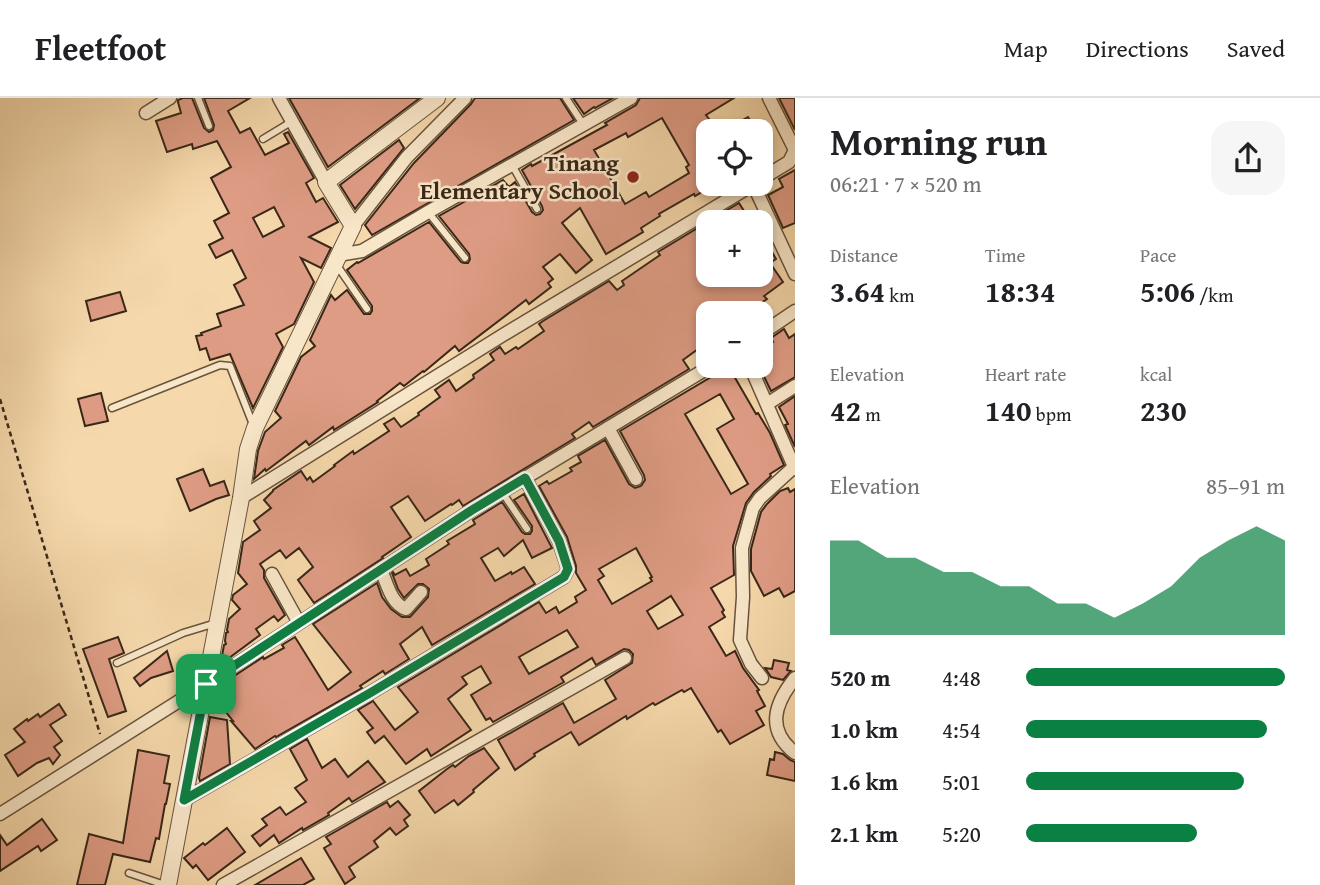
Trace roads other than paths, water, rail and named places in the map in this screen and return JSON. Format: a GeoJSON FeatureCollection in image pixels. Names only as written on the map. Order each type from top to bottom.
{"type":"FeatureCollection","features":[{"type":"Feature","properties":{"kind":"street"},"geometry":{"type":"LineString","coordinates":[[146,113],[170,98]]}},
{"type":"Feature","properties":{"kind":"street"},"geometry":{"type":"LineString","coordinates":[[279,98],[353,226]]}},
{"type":"Feature","properties":{"kind":"street"},"geometry":{"type":"LineString","coordinates":[[326,182],[437,98]]}},
{"type":"Feature","properties":{"kind":"street"},"geometry":{"type":"LineString","coordinates":[[166,885],[241,498],[248,449],[255,428],[353,226],[407,157],[465,98]]}},
{"type":"Feature","properties":{"kind":"street"},"geometry":{"type":"LineString","coordinates":[[337,259],[362,251],[631,98]]}},
{"type":"Feature","properties":{"kind":"street"},"geometry":{"type":"LineString","coordinates":[[769,98],[795,150],[789,162],[773,172]]}},
{"type":"Feature","properties":{"kind":"street"},"geometry":{"type":"LineString","coordinates":[[241,498],[733,196]]}},
{"type":"Feature","properties":{"kind":"street"},"geometry":{"type":"LineString","coordinates":[[759,196],[795,274]]}},
{"type":"Feature","properties":{"kind":"street"},"geometry":{"type":"LineString","coordinates":[[773,326],[795,311]]}},
{"type":"Feature","properties":{"kind":"street"},"geometry":{"type":"LineString","coordinates":[[0,814],[502,492],[696,375]]}},
{"type":"Feature","properties":{"kind":"street"},"geometry":{"type":"LineString","coordinates":[[755,378],[795,468],[760,498],[753,508],[741,548],[743,597],[740,640],[751,664],[762,678]]}},
{"type":"Feature","properties":{"kind":"street"},"geometry":{"type":"LineString","coordinates":[[767,404],[795,386]]}},
{"type":"Feature","properties":{"kind":"street"},"geometry":{"type":"LineString","coordinates":[[608,428],[636,479]]}},
{"type":"Feature","properties":{"kind":"street"},"geometry":{"type":"LineString","coordinates":[[184,800],[564,577],[568,569],[559,541],[525,478]]}},
{"type":"Feature","properties":{"kind":"street"},"geometry":{"type":"LineString","coordinates":[[382,570],[396,604],[401,608],[406,609],[421,592]]}},
{"type":"Feature","properties":{"kind":"street"},"geometry":{"type":"LineString","coordinates":[[272,574],[299,623]]}},
{"type":"Feature","properties":{"kind":"street"},"geometry":{"type":"LineString","coordinates":[[223,885],[625,658]]}},
{"type":"Feature","properties":{"kind":"street"},"geometry":{"type":"LineString","coordinates":[[795,678],[783,692],[777,709],[777,732],[795,754]]}},
{"type":"Feature","properties":{"kind":"lane"},"geometry":{"type":"LineString","coordinates":[[198,98],[209,126]]}},
{"type":"Feature","properties":{"kind":"lane"},"geometry":{"type":"LineString","coordinates":[[566,98],[583,124]]}},
{"type":"Feature","properties":{"kind":"lane"},"geometry":{"type":"LineString","coordinates":[[263,139],[291,121]]}},
{"type":"Feature","properties":{"kind":"lane"},"geometry":{"type":"LineString","coordinates":[[512,165],[537,209]]}},
{"type":"Feature","properties":{"kind":"lane"},"geometry":{"type":"LineString","coordinates":[[428,212],[465,258]]}},
{"type":"Feature","properties":{"kind":"lane"},"geometry":{"type":"LineString","coordinates":[[337,259],[367,309]]}},
{"type":"Feature","properties":{"kind":"lane"},"geometry":{"type":"LineString","coordinates":[[112,408],[225,365],[230,366],[255,428]]}},
{"type":"Feature","properties":{"kind":"lane"},"geometry":{"type":"LineString","coordinates":[[502,492],[527,529]]}},
{"type":"Feature","properties":{"kind":"lane"},"geometry":{"type":"LineString","coordinates":[[117,663],[183,633],[217,623]]}},
{"type":"Feature","properties":{"kind":"lane"},"geometry":{"type":"LineString","coordinates":[[129,873],[166,885]]}},
{"type":"Feature","properties":{"kind":"place","name":"Tinang Elementary School"},"geometry":{"type":"Point","coordinates":[633,177]}}]}
